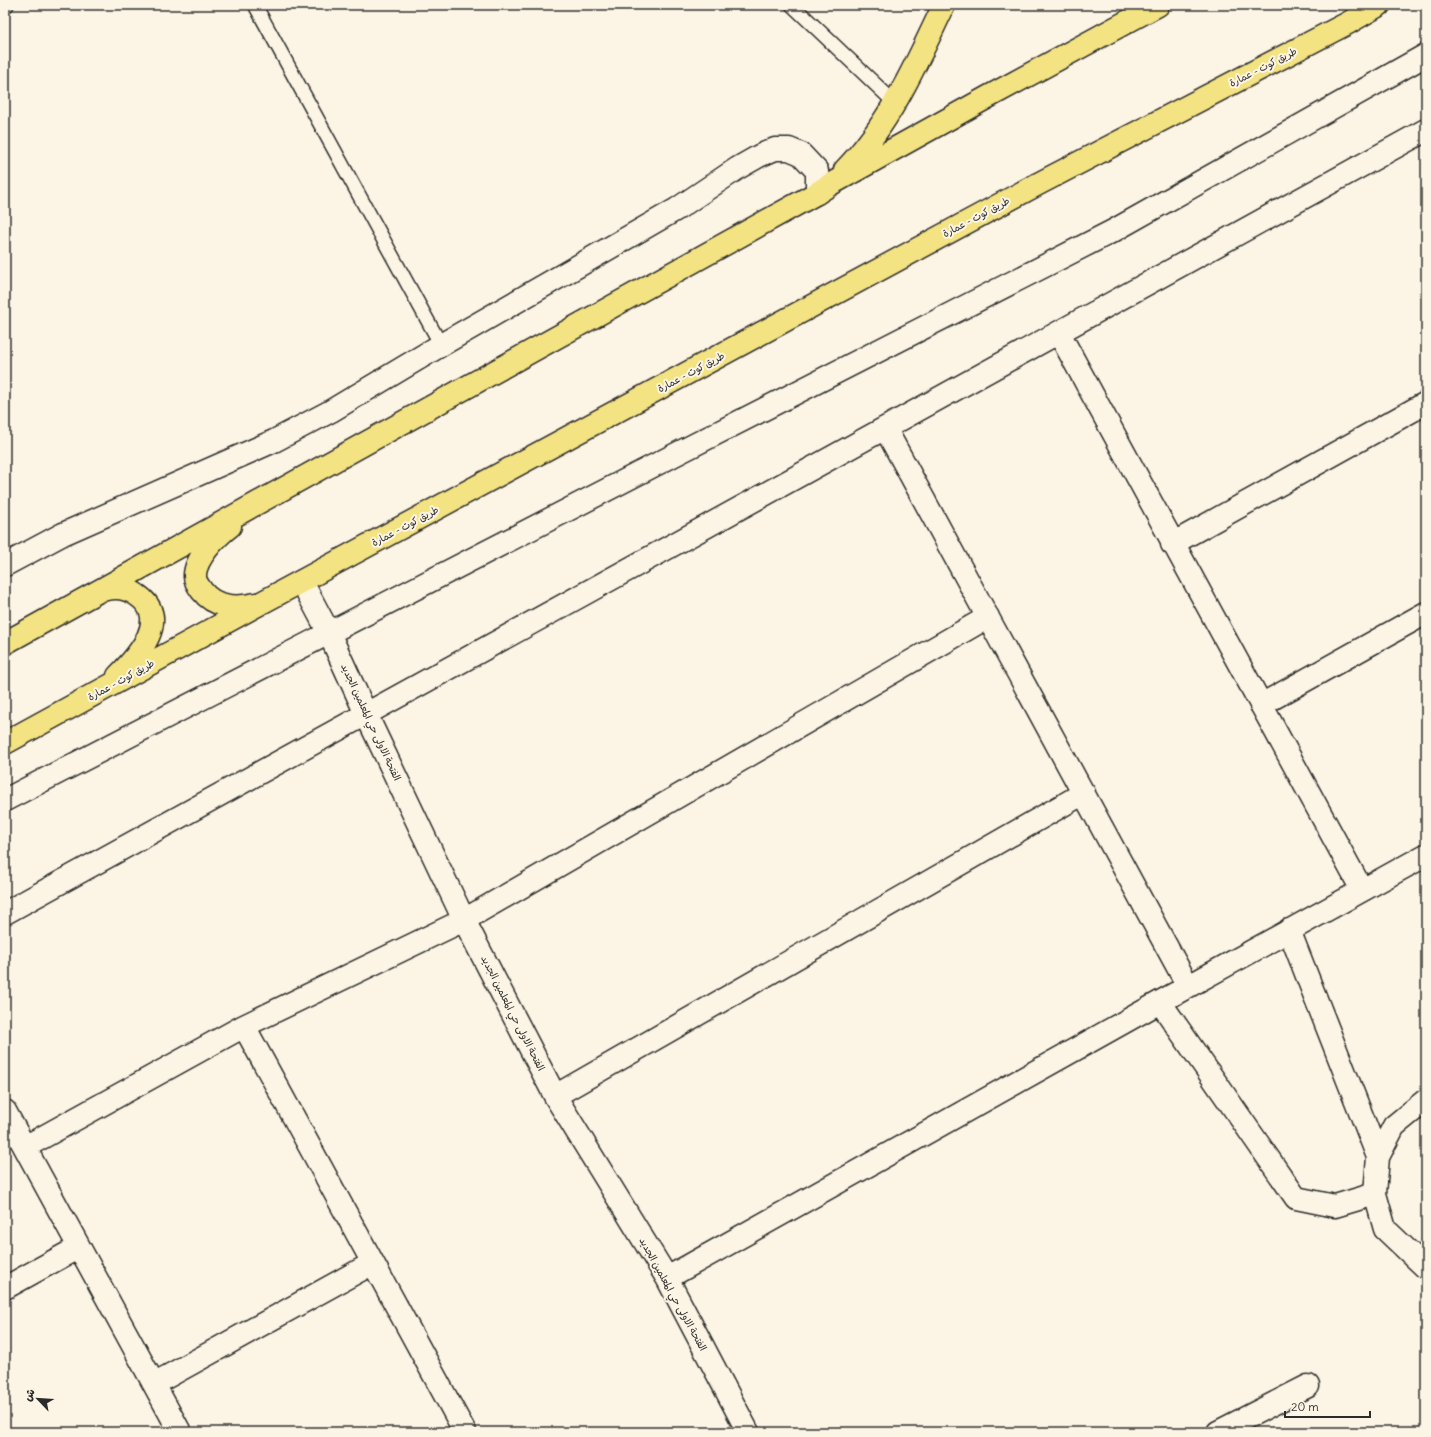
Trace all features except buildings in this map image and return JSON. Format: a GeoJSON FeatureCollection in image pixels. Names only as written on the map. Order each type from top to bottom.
{"type":"FeatureCollection","features":[{"type":"Feature","properties":{"kind":"main road"},"geometry":{"type":"LineString","coordinates":[[824,189],[857,158],[874,138],[895,103],[944,5]]}},
{"type":"Feature","properties":{"kind":"main road"},"geometry":{"type":"LineString","coordinates":[[5,643],[988,97],[1158,5]]}},
{"type":"Feature","properties":{"kind":"main road","name":"طريق كوت - عمارة"},"geometry":{"type":"LineString","coordinates":[[5,743],[261,603],[1038,184],[1348,23],[1379,5]]}},
{"type":"Feature","properties":{"kind":"main road"},"geometry":{"type":"LineString","coordinates":[[1348,23],[1383,5]]}},
{"type":"Feature","properties":{"kind":"main road"},"geometry":{"type":"LineString","coordinates":[[261,603],[247,606],[218,604],[206,596],[199,587],[195,577],[197,565],[212,543],[225,530],[288,486]]}},
{"type":"Feature","properties":{"kind":"main road"},"geometry":{"type":"LineString","coordinates":[[92,696],[111,683],[139,652],[150,633],[153,618],[149,605],[142,597],[130,590],[118,587],[107,588],[95,592]]}},
{"type":"Feature","properties":{"kind":"street"},"geometry":{"type":"LineString","coordinates":[[5,800],[1114,231],[1426,55]]}},
{"type":"Feature","properties":{"kind":"street"},"geometry":{"type":"LineString","coordinates":[[5,912],[1426,130]]}},
{"type":"Feature","properties":{"kind":"street"},"geometry":{"type":"LineString","coordinates":[[5,565],[63,534],[274,441],[387,379],[441,345],[677,209],[738,168],[759,156],[775,149],[789,148],[801,154],[817,171],[824,189]]}},
{"type":"Feature","properties":{"kind":"street"},"geometry":{"type":"LineString","coordinates":[[1059,333],[1172,544],[1362,890]]}},
{"type":"Feature","properties":{"kind":"street"},"geometry":{"type":"LineString","coordinates":[[1172,544],[1426,403]]}},
{"type":"Feature","properties":{"kind":"street"},"geometry":{"type":"LineString","coordinates":[[885,428],[1188,986]]}},
{"type":"Feature","properties":{"kind":"street","name":"الفتحة الاولى حي المعلمين الجديد"},"geometry":{"type":"LineString","coordinates":[[302,582],[329,633],[464,920],[555,1096],[667,1278],[748,1432]]}},
{"type":"Feature","properties":{"kind":"street"},"geometry":{"type":"LineString","coordinates":[[1261,704],[1426,613]]}},
{"type":"Feature","properties":{"kind":"street"},"geometry":{"type":"LineString","coordinates":[[25,1147],[244,1026],[464,920],[988,617]]}},
{"type":"Feature","properties":{"kind":"street"},"geometry":{"type":"LineString","coordinates":[[555,1096],[1084,793]]}},
{"type":"Feature","properties":{"kind":"street"},"geometry":{"type":"LineString","coordinates":[[667,1278],[1426,854]]}},
{"type":"Feature","properties":{"kind":"street"},"geometry":{"type":"LineString","coordinates":[[1289,930],[1378,1157]]}},
{"type":"Feature","properties":{"kind":"street"},"geometry":{"type":"LineString","coordinates":[[1160,1002],[1296,1198],[1335,1206],[1375,1194]]}},
{"type":"Feature","properties":{"kind":"street"},"geometry":{"type":"LineString","coordinates":[[244,1026],[465,1432]]}},
{"type":"Feature","properties":{"kind":"street"},"geometry":{"type":"LineString","coordinates":[[1426,1100],[1394,1126],[1378,1157],[1375,1194],[1385,1229],[1426,1268]]}},
{"type":"Feature","properties":{"kind":"street"},"geometry":{"type":"LineString","coordinates":[[5,1111],[180,1432]]}},
{"type":"Feature","properties":{"kind":"street"},"geometry":{"type":"LineString","coordinates":[[5,1288],[79,1247]]}},
{"type":"Feature","properties":{"kind":"street"},"geometry":{"type":"LineString","coordinates":[[154,1384],[373,1263]]}},
{"type":"Feature","properties":{"kind":"street"},"geometry":{"type":"LineString","coordinates":[[1218,1432],[1308,1386]]}},
{"type":"Feature","properties":{"kind":"lane"},"geometry":{"type":"LineString","coordinates":[[254,5],[441,345]]}},
{"type":"Feature","properties":{"kind":"lane"},"geometry":{"type":"LineString","coordinates":[[792,5],[895,103]]}}]}
